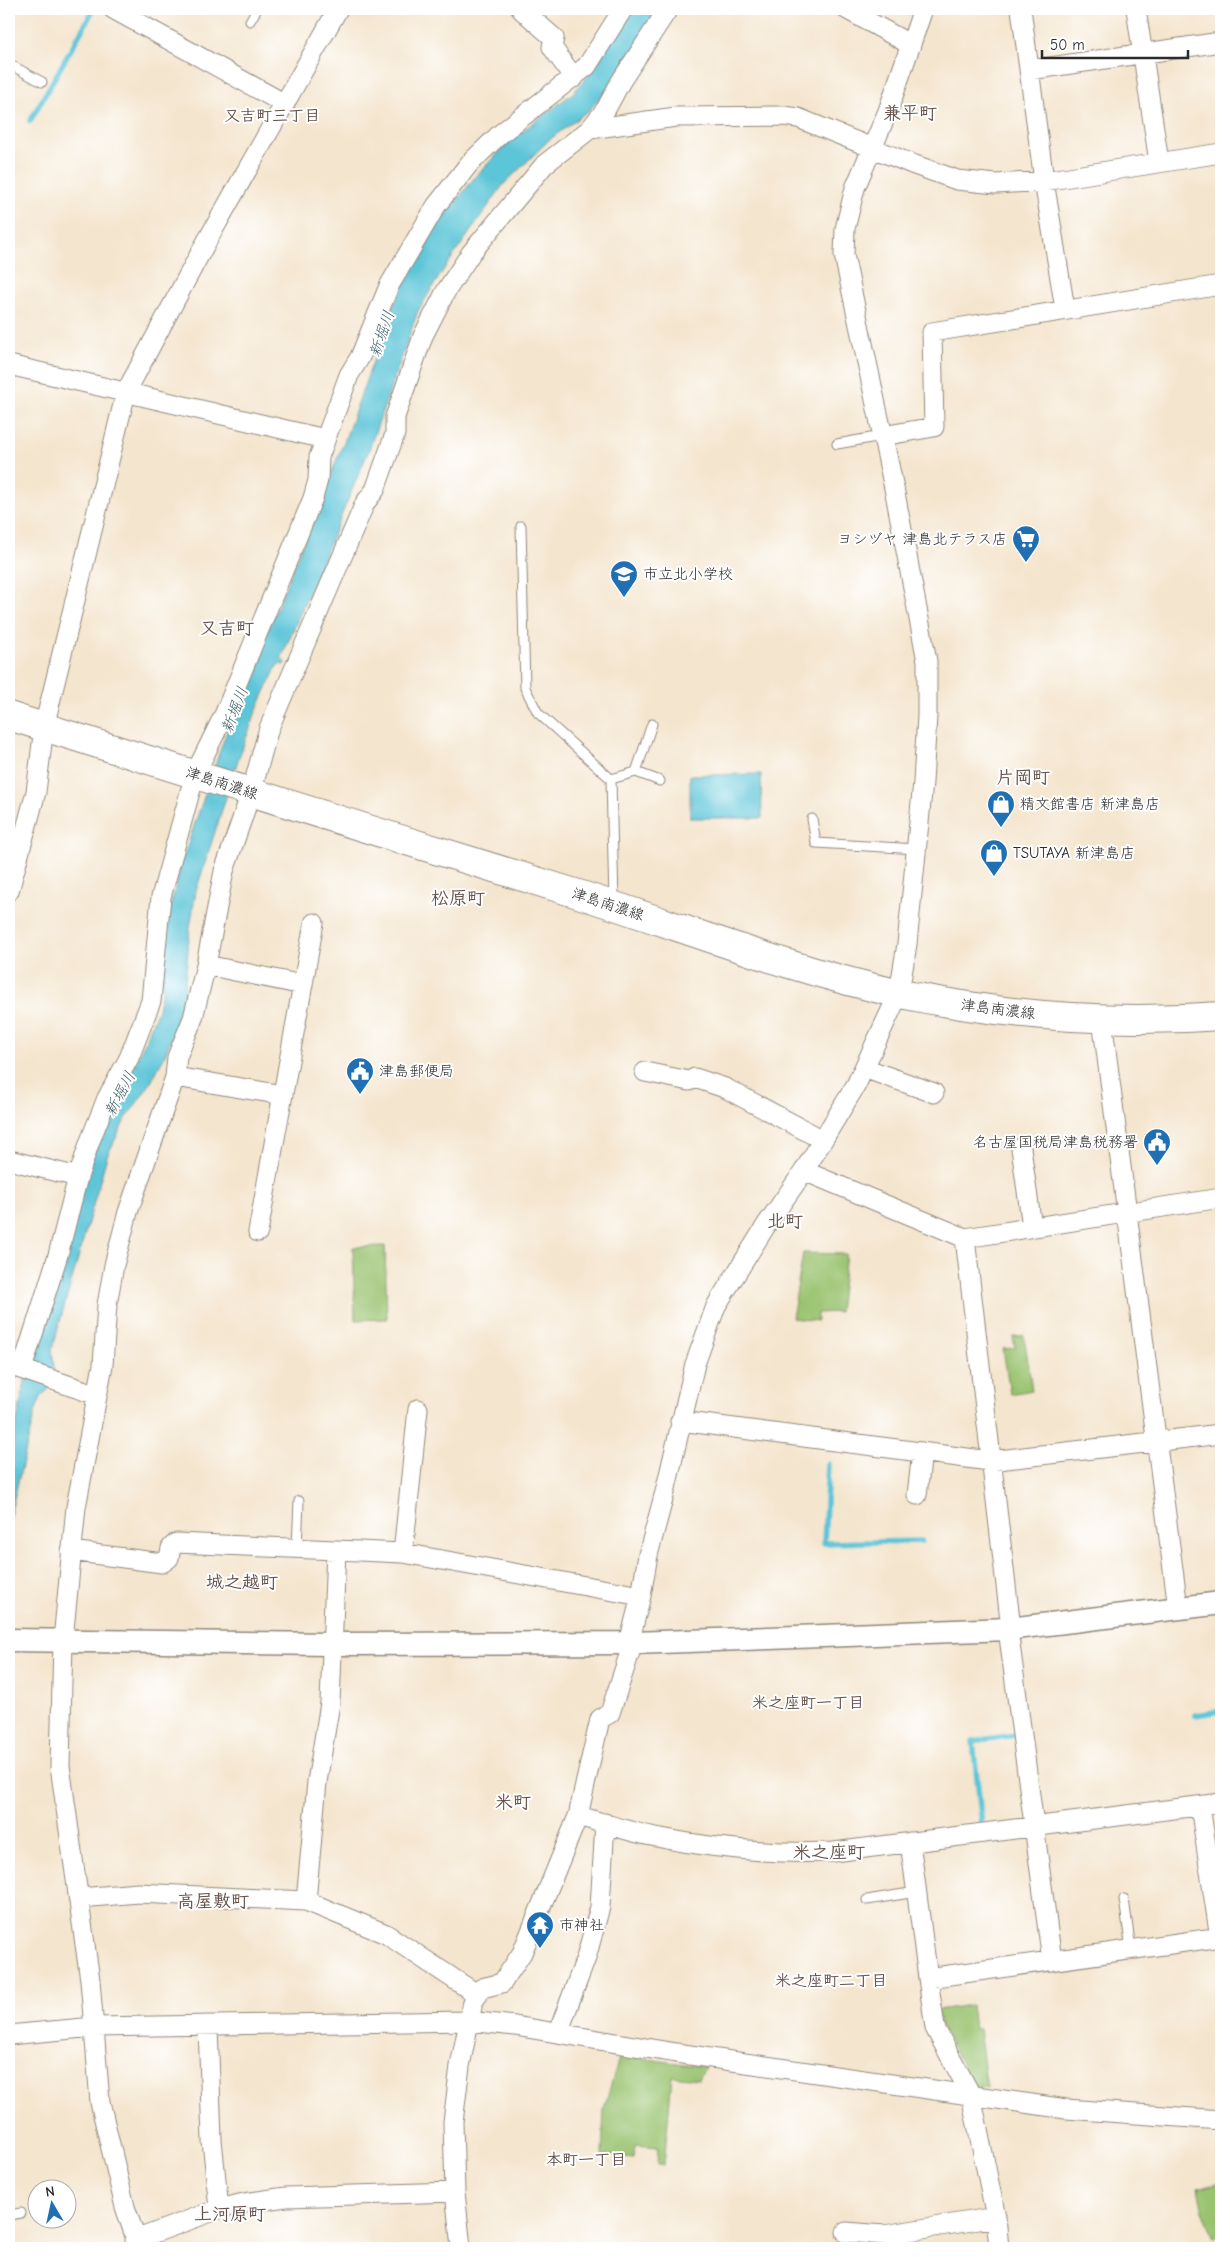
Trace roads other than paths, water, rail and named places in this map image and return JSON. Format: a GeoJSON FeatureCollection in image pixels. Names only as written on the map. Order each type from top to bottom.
{"type":"FeatureCollection","features":[{"type":"Feature","properties":{"kind":"main road","name":"津島南濃線"},"geometry":{"type":"LineString","coordinates":[[9,716],[244,791],[614,905],[791,964],[899,993],[1012,1012],[1102,1018],[1182,1019],[1221,1016]]}},
{"type":"Feature","properties":{"kind":"street"},"geometry":{"type":"LineString","coordinates":[[113,9],[145,16],[285,104]]}},
{"type":"Feature","properties":{"kind":"street"},"geometry":{"type":"LineString","coordinates":[[9,891],[36,792],[44,727],[126,392],[203,248],[338,9]]}},
{"type":"Feature","properties":{"kind":"street"},"geometry":{"type":"LineString","coordinates":[[521,9],[554,38],[552,46],[574,78]]}},
{"type":"Feature","properties":{"kind":"street"},"geometry":{"type":"LineString","coordinates":[[97,1395],[15,1367],[58,1255],[78,1177],[107,1098],[129,1058],[151,1001],[161,897],[200,776],[313,498],[318,480],[319,458],[349,375],[360,357],[389,286],[436,206],[469,164],[499,135],[587,66],[623,9]]}},
{"type":"Feature","properties":{"kind":"street"},"geometry":{"type":"LineString","coordinates":[[455,2192],[286,2197],[219,2210],[137,2244],[112,2156],[100,2102],[80,1898],[60,1766],[63,1640],[76,1508],[103,1365],[107,1305],[114,1265],[128,1212],[175,1077],[177,1057],[193,1018],[206,965],[224,871],[244,791],[365,503],[375,490],[395,434],[395,417],[426,328],[446,291],[512,200],[545,164],[590,129],[606,109],[621,81],[668,9]]}},
{"type":"Feature","properties":{"kind":"street"},"geometry":{"type":"LineString","coordinates":[[846,9],[911,45]]}},
{"type":"Feature","properties":{"kind":"street"},"geometry":{"type":"LineString","coordinates":[[460,2248],[455,2192],[453,2122],[460,2066],[473,2002],[482,1988],[502,1983],[522,1954],[578,1816],[600,1719],[610,1713],[631,1643],[648,1555],[665,1492],[694,1364],[716,1306],[767,1224],[823,1140],[864,1068],[899,993],[907,944],[917,849],[928,716],[927,661],[844,255],[845,229],[855,188],[888,111],[923,9]]}},
{"type":"Feature","properties":{"kind":"street"},"geometry":{"type":"LineString","coordinates":[[1021,9],[1044,180],[1065,310]]}},
{"type":"Feature","properties":{"kind":"street"},"geometry":{"type":"LineString","coordinates":[[1136,9],[1160,162]]}},
{"type":"Feature","properties":{"kind":"street"},"geometry":{"type":"LineString","coordinates":[[1030,70],[1221,42]]}},
{"type":"Feature","properties":{"kind":"street"},"geometry":{"type":"LineString","coordinates":[[590,129],[676,117],[784,116],[814,123],[872,148],[957,180],[996,184],[1044,180],[1221,153]]}},
{"type":"Feature","properties":{"kind":"street"},"geometry":{"type":"LineString","coordinates":[[882,436],[934,427],[932,332],[1221,285]]}},
{"type":"Feature","properties":{"kind":"street"},"geometry":{"type":"LineString","coordinates":[[9,365],[325,439]]}},
{"type":"Feature","properties":{"kind":"street"},"geometry":{"type":"LineString","coordinates":[[258,1232],[314,923]]}},
{"type":"Feature","properties":{"kind":"street"},"geometry":{"type":"LineString","coordinates":[[206,965],[303,984]]}},
{"type":"Feature","properties":{"kind":"street"},"geometry":{"type":"LineString","coordinates":[[1102,1018],[1155,1442],[1178,1608]]}},
{"type":"Feature","properties":{"kind":"street"},"geometry":{"type":"LineString","coordinates":[[864,1068],[934,1093]]}},
{"type":"Feature","properties":{"kind":"street"},"geometry":{"type":"LineString","coordinates":[[645,1072],[689,1081],[695,1078],[725,1088],[823,1140]]}},
{"type":"Feature","properties":{"kind":"street"},"geometry":{"type":"LineString","coordinates":[[175,1077],[283,1095]]}},
{"type":"Feature","properties":{"kind":"street"},"geometry":{"type":"LineString","coordinates":[[1021,1148],[1032,1227]]}},
{"type":"Feature","properties":{"kind":"street"},"geometry":{"type":"LineString","coordinates":[[9,1160],[78,1177]]}},
{"type":"Feature","properties":{"kind":"street"},"geometry":{"type":"LineString","coordinates":[[804,1171],[965,1238],[1221,1198]]}},
{"type":"Feature","properties":{"kind":"street"},"geometry":{"type":"LineString","coordinates":[[965,1238],[1010,1628],[1052,1961]]}},
{"type":"Feature","properties":{"kind":"street"},"geometry":{"type":"LineString","coordinates":[[403,1553],[418,1409]]}},
{"type":"Feature","properties":{"kind":"street"},"geometry":{"type":"LineString","coordinates":[[680,1421],[990,1461],[1221,1434]]}},
{"type":"Feature","properties":{"kind":"street"},"geometry":{"type":"LineString","coordinates":[[917,1495],[922,1452]]}},
{"type":"Feature","properties":{"kind":"street"},"geometry":{"type":"LineString","coordinates":[[72,1551],[162,1563],[169,1558],[171,1548],[176,1543],[403,1553],[641,1596]]}},
{"type":"Feature","properties":{"kind":"street"},"geometry":{"type":"LineString","coordinates":[[306,1901],[317,1782],[330,1703],[336,1550]]}},
{"type":"Feature","properties":{"kind":"street"},"geometry":{"type":"LineString","coordinates":[[9,1640],[331,1644],[631,1643],[1010,1628],[1221,1603]]}},
{"type":"Feature","properties":{"kind":"street"},"geometry":{"type":"LineString","coordinates":[[578,1816],[654,1837],[718,1848],[791,1853],[834,1852],[1221,1803]]}},
{"type":"Feature","properties":{"kind":"street"},"geometry":{"type":"LineString","coordinates":[[928,1978],[1220,1938],[1200,1806]]}},
{"type":"Feature","properties":{"kind":"street"},"geometry":{"type":"LineString","coordinates":[[558,2033],[586,1958],[600,1908],[605,1823]]}},
{"type":"Feature","properties":{"kind":"street"},"geometry":{"type":"LineString","coordinates":[[910,1842],[935,2028],[971,2095],[996,2217],[999,2248]]}},
{"type":"Feature","properties":{"kind":"street"},"geometry":{"type":"LineString","coordinates":[[80,1898],[138,1893],[306,1901],[386,1934],[478,1995]]}},
{"type":"Feature","properties":{"kind":"street"},"geometry":{"type":"LineString","coordinates":[[9,2035],[94,2027],[469,2022],[558,2033],[676,2053],[1066,2109],[1221,2120]]}},
{"type":"Feature","properties":{"kind":"street"},"geometry":{"type":"LineString","coordinates":[[208,2025],[212,2140],[219,2210]]}},
{"type":"Feature","properties":{"kind":"street"},"geometry":{"type":"LineString","coordinates":[[846,2232],[884,2234],[996,2217]]}},
{"type":"Feature","properties":{"kind":"lane"},"geometry":{"type":"LineString","coordinates":[[250,21],[257,9]]}},
{"type":"Feature","properties":{"kind":"lane"},"geometry":{"type":"LineString","coordinates":[[9,64],[42,82]]}},
{"type":"Feature","properties":{"kind":"lane"},"geometry":{"type":"LineString","coordinates":[[837,444],[882,436]]}},
{"type":"Feature","properties":{"kind":"lane"},"geometry":{"type":"LineString","coordinates":[[521,526],[525,688],[538,713],[611,779],[614,905]]}},
{"type":"Feature","properties":{"kind":"lane"},"geometry":{"type":"LineString","coordinates":[[636,772],[652,724]]}},
{"type":"Feature","properties":{"kind":"lane"},"geometry":{"type":"LineString","coordinates":[[611,779],[636,772],[660,781]]}},
{"type":"Feature","properties":{"kind":"lane"},"geometry":{"type":"LineString","coordinates":[[812,818],[816,843],[917,849]]}},
{"type":"Feature","properties":{"kind":"lane"},"geometry":{"type":"LineString","coordinates":[[297,1549],[299,1501]]}},
{"type":"Feature","properties":{"kind":"lane"},"geometry":{"type":"LineString","coordinates":[[867,1900],[916,1892]]}},
{"type":"Feature","properties":{"kind":"lane"},"geometry":{"type":"LineString","coordinates":[[1124,1899],[1131,1950]]}},
{"type":"Feature","properties":{"kind":"lane"},"geometry":{"type":"LineString","coordinates":[[9,2215],[21,2213]]}},
{"type":"Feature","properties":{"kind":"water"},"geometry":{"type":"Polygon","coordinates":[[[629,9],[659,9],[605,97],[602,95],[590,109],[549,140],[503,185],[442,272],[418,311],[368,452],[281,659],[285,662],[284,665],[278,664],[257,709],[239,757],[196,891],[190,927],[183,1007],[164,1057],[150,1084],[125,1120],[107,1156],[52,1350],[55,1375],[49,1389],[42,1395],[35,1412],[10,1515],[9,1532],[9,1461],[28,1365],[96,1145],[144,1044],[158,1009],[162,991],[166,924],[181,864],[224,739],[344,442],[390,314],[403,284],[438,225],[475,177],[512,139],[573,93],[593,70],[629,9]]]}},
{"type":"Feature","properties":{"kind":"water"},"geometry":{"type":"Polygon","coordinates":[[[761,774],[762,818],[690,818],[690,775],[761,774]]]}},
{"type":"Feature","properties":{"kind":"waterway"},"geometry":{"type":"LineString","coordinates":[[30,121],[94,9]]}},
{"type":"Feature","properties":{"kind":"waterway"},"geometry":{"type":"LineString","coordinates":[[828,1464],[824,1543],[921,1541]]}},
{"type":"Feature","properties":{"kind":"waterway"},"geometry":{"type":"LineString","coordinates":[[1195,1715],[1221,1711]]}},
{"type":"Feature","properties":{"kind":"waterway"},"geometry":{"type":"LineString","coordinates":[[982,1825],[973,1741],[1015,1735]]}},
{"type":"Feature","properties":{"kind":"place","name":"ヨシヅヤ 津島北テラス店"},"geometry":{"type":"Point","coordinates":[1026,563]}},
{"type":"Feature","properties":{"kind":"place","name":"市立北小学校"},"geometry":{"type":"Point","coordinates":[624,598]}},
{"type":"Feature","properties":{"kind":"place","name":"精文館書店 新津島店"},"geometry":{"type":"Point","coordinates":[1001,828]}},
{"type":"Feature","properties":{"kind":"place","name":"TSUTAYA 新津島店"},"geometry":{"type":"Point","coordinates":[994,877]}},
{"type":"Feature","properties":{"kind":"place","name":"津島郵便局"},"geometry":{"type":"Point","coordinates":[360,1095]}},
{"type":"Feature","properties":{"kind":"place","name":"名古屋国税局津島税務署"},"geometry":{"type":"Point","coordinates":[1157,1166]}},
{"type":"Feature","properties":{"kind":"place","name":"市神社"},"geometry":{"type":"Point","coordinates":[540,1949]}},
{"type":"Feature","properties":{"kind":"district","name":"兼平町"},"geometry":{"type":"Point","coordinates":[910,113]}},
{"type":"Feature","properties":{"kind":"district","name":"又吉町三丁目"},"geometry":{"type":"Point","coordinates":[272,116]}},
{"type":"Feature","properties":{"kind":"district","name":"又吉町"},"geometry":{"type":"Point","coordinates":[227,628]}},
{"type":"Feature","properties":{"kind":"district","name":"片岡町"},"geometry":{"type":"Point","coordinates":[1023,777]}},
{"type":"Feature","properties":{"kind":"district","name":"松原町"},"geometry":{"type":"Point","coordinates":[458,898]}},
{"type":"Feature","properties":{"kind":"district","name":"北町"},"geometry":{"type":"Point","coordinates":[785,1221]}},
{"type":"Feature","properties":{"kind":"district","name":"城之越町"},"geometry":{"type":"Point","coordinates":[242,1582]}},
{"type":"Feature","properties":{"kind":"district","name":"米之座町一丁目"},"geometry":{"type":"Point","coordinates":[808,1703]}},
{"type":"Feature","properties":{"kind":"district","name":"米町"},"geometry":{"type":"Point","coordinates":[513,1802]}},
{"type":"Feature","properties":{"kind":"district","name":"米之座町"},"geometry":{"type":"Point","coordinates":[829,1852]}},
{"type":"Feature","properties":{"kind":"district","name":"高屋敷町"},"geometry":{"type":"Point","coordinates":[213,1901]}},
{"type":"Feature","properties":{"kind":"district","name":"米之座町二丁目"},"geometry":{"type":"Point","coordinates":[831,1981]}},
{"type":"Feature","properties":{"kind":"district","name":"本町一丁目"},"geometry":{"type":"Point","coordinates":[586,2160]}},
{"type":"Feature","properties":{"kind":"district","name":"上河原町"},"geometry":{"type":"Point","coordinates":[230,2214]}},
{"type":"Feature","properties":{"kind":"water label","name":"新堀川"},"geometry":{"type":"Point","coordinates":[382,334]}},
{"type":"Feature","properties":{"kind":"water label","name":"新堀川"},"geometry":{"type":"Point","coordinates":[235,710]}},
{"type":"Feature","properties":{"kind":"water label","name":"新堀川"},"geometry":{"type":"Point","coordinates":[120,1094]}}]}
